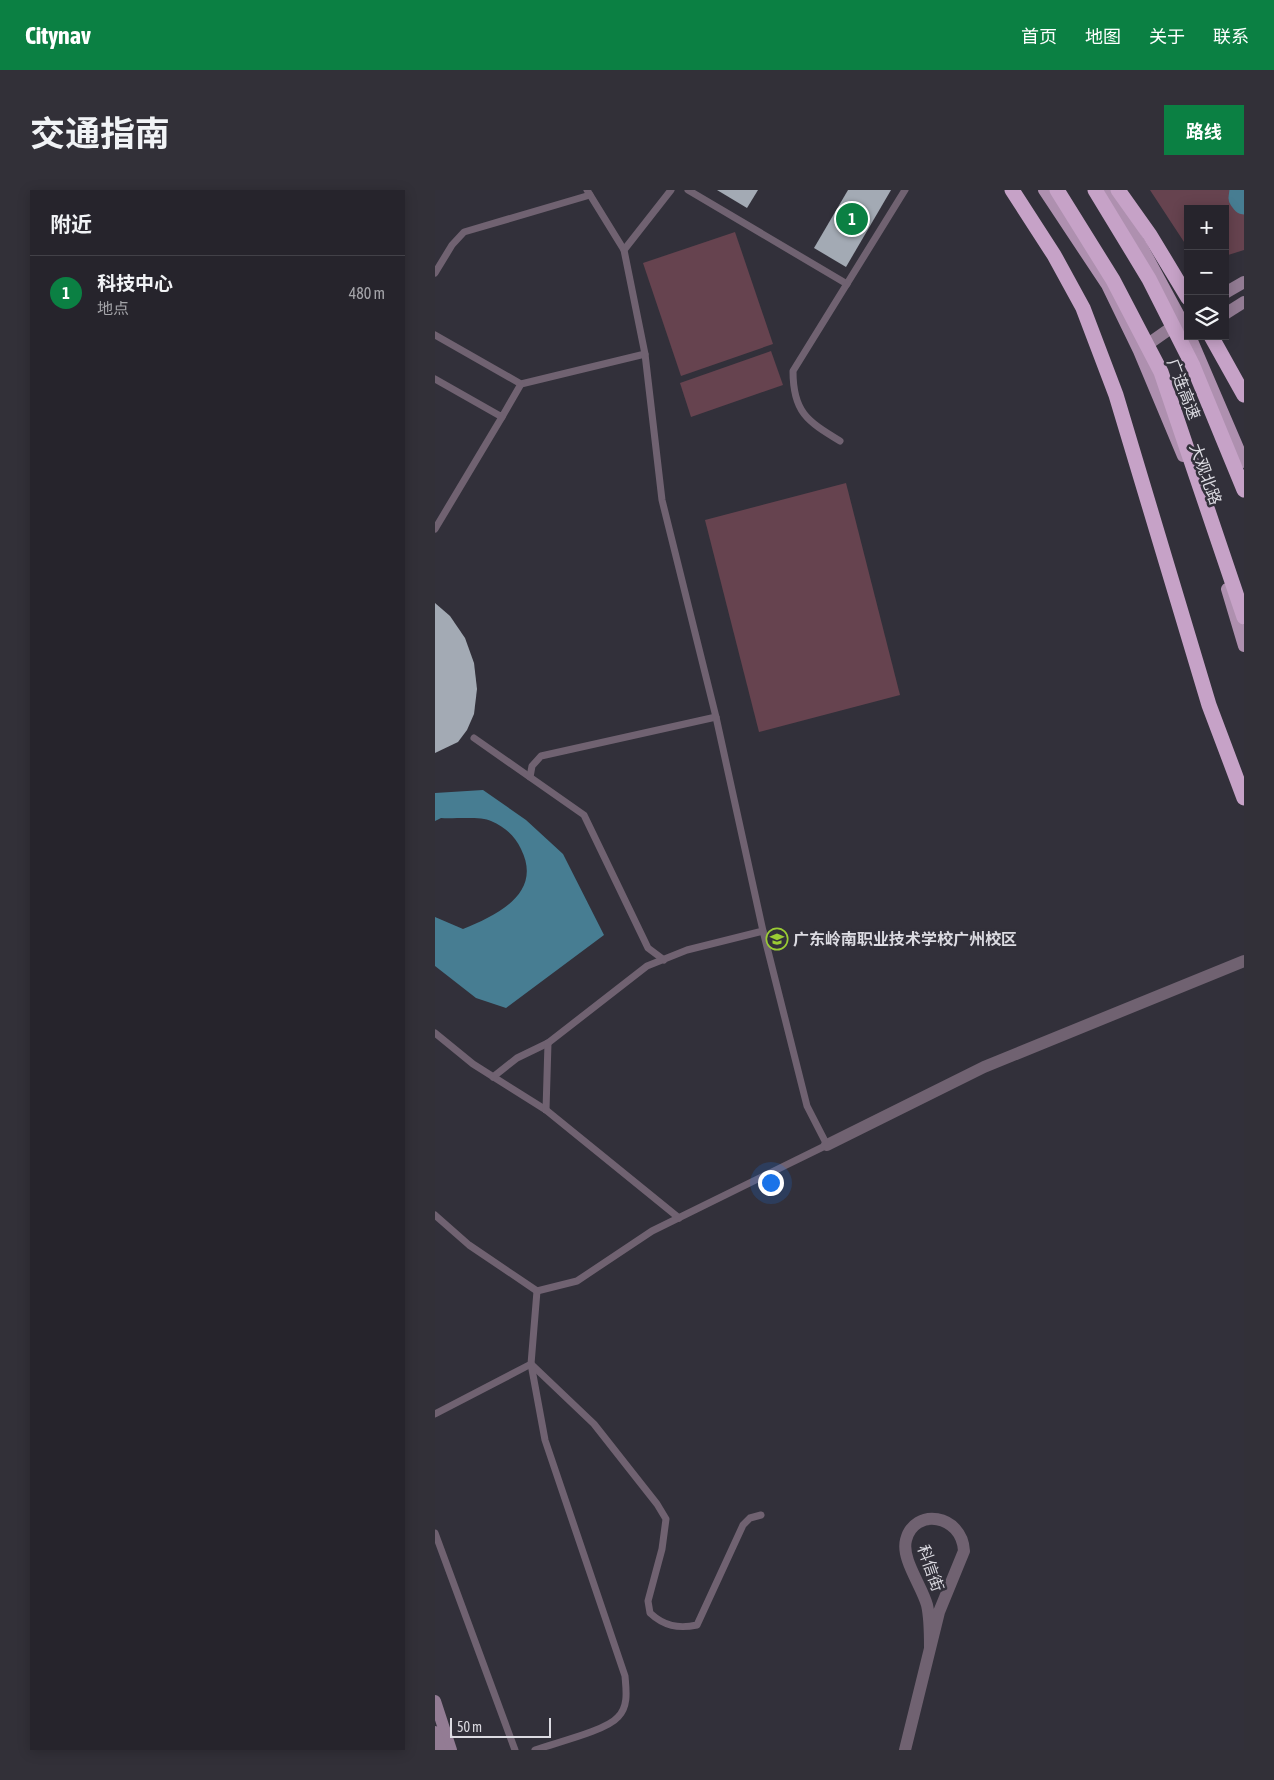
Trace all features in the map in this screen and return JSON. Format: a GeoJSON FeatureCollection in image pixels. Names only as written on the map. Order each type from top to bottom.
{"type":"FeatureCollection","features":[{"type":"Feature","properties":{"kind":"highway"},"geometry":{"type":"LineString","coordinates":[[1012,190],[1054,255],[1083,308],[1116,395],[1209,705],[1244,798]]}},
{"type":"Feature","properties":{"kind":"highway","name":"广连高速"},"geometry":{"type":"LineString","coordinates":[[1057,190],[1113,280],[1161,372],[1244,617]]}},
{"type":"Feature","properties":{"kind":"highway","name":"广连高速"},"geometry":{"type":"LineString","coordinates":[[1095,190],[1149,279],[1193,366],[1244,490]]}},
{"type":"Feature","properties":{"kind":"highway"},"geometry":{"type":"LineString","coordinates":[[1118,190],[1150,235],[1186,295]]}},
{"type":"Feature","properties":{"kind":"highway"},"geometry":{"type":"LineString","coordinates":[[1213,340],[1244,395]]}},
{"type":"Feature","properties":{"kind":"main road","name":"大观北路"},"geometry":{"type":"LineString","coordinates":[[1044,190],[1107,285],[1139,351],[1189,472],[1244,646]]}},
{"type":"Feature","properties":{"kind":"main road"},"geometry":{"type":"LineString","coordinates":[[1106,190],[1184,318]]}},
{"type":"Feature","properties":{"kind":"main road"},"geometry":{"type":"LineString","coordinates":[[1192,340],[1244,462]]}},
{"type":"Feature","properties":{"kind":"street"},"geometry":{"type":"LineString","coordinates":[[1229,291],[1244,282]]}},
{"type":"Feature","properties":{"kind":"street"},"geometry":{"type":"LineString","coordinates":[[1229,311],[1244,302]]}},
{"type":"Feature","properties":{"kind":"street"},"geometry":{"type":"LineString","coordinates":[[1139,351],[1184,318]]}},
{"type":"Feature","properties":{"kind":"street"},"geometry":{"type":"LineString","coordinates":[[1139,351],[1184,336]]}},
{"type":"Feature","properties":{"kind":"street"},"geometry":{"type":"LineString","coordinates":[[827,1145],[984,1067],[1244,961]]}},
{"type":"Feature","properties":{"kind":"street","name":"科信街"},"geometry":{"type":"LineString","coordinates":[[905,1750],[939,1612],[965,1551],[964,1540],[958,1530],[951,1524],[933,1518],[917,1524],[910,1530],[905,1551],[927,1607],[930,1647]]}},
{"type":"Feature","properties":{"kind":"street"},"geometry":{"type":"LineString","coordinates":[[435,1701],[451,1750]]}},
{"type":"Feature","properties":{"kind":"street"},"geometry":{"type":"LineString","coordinates":[[435,1732],[441,1750]]}},
{"type":"Feature","properties":{"kind":"lane"},"geometry":{"type":"LineString","coordinates":[[624,250],[671,190]]}},
{"type":"Feature","properties":{"kind":"lane"},"geometry":{"type":"LineString","coordinates":[[688,190],[847,284]]}},
{"type":"Feature","properties":{"kind":"lane"},"geometry":{"type":"LineString","coordinates":[[840,441],[818,427],[801,412],[793,393],[793,371],[905,190]]}},
{"type":"Feature","properties":{"kind":"lane"},"geometry":{"type":"LineString","coordinates":[[435,273],[452,244],[464,232],[589,192],[624,250],[645,354],[662,500],[715,718],[763,931],[807,1106],[827,1145],[653,1231],[577,1281],[537,1291],[469,1245],[435,1215]]}},
{"type":"Feature","properties":{"kind":"lane"},"geometry":{"type":"LineString","coordinates":[[435,335],[521,384],[645,354]]}},
{"type":"Feature","properties":{"kind":"lane"},"geometry":{"type":"LineString","coordinates":[[435,379],[502,417]]}},
{"type":"Feature","properties":{"kind":"lane"},"geometry":{"type":"LineString","coordinates":[[435,528],[521,384]]}},
{"type":"Feature","properties":{"kind":"lane"},"geometry":{"type":"LineString","coordinates":[[530,777],[532,766],[541,756],[715,718]]}},
{"type":"Feature","properties":{"kind":"lane"},"geometry":{"type":"LineString","coordinates":[[474,738],[585,815],[648,948],[664,960]]}},
{"type":"Feature","properties":{"kind":"lane"},"geometry":{"type":"LineString","coordinates":[[493,1077],[517,1058],[548,1043],[647,966],[687,950],[763,931]]}},
{"type":"Feature","properties":{"kind":"lane"},"geometry":{"type":"LineString","coordinates":[[435,1033],[493,1077],[546,1110],[679,1218]]}},
{"type":"Feature","properties":{"kind":"lane"},"geometry":{"type":"LineString","coordinates":[[546,1110],[548,1043]]}},
{"type":"Feature","properties":{"kind":"lane"},"geometry":{"type":"LineString","coordinates":[[535,1750],[606,1726],[619,1716],[626,1700],[625,1676],[545,1440],[531,1364],[537,1291]]}},
{"type":"Feature","properties":{"kind":"lane"},"geometry":{"type":"LineString","coordinates":[[435,1414],[531,1364]]}},
{"type":"Feature","properties":{"kind":"lane"},"geometry":{"type":"LineString","coordinates":[[531,1364],[594,1424],[657,1504],[666,1519],[662,1549],[648,1601],[650,1613],[661,1623],[683,1628],[697,1625],[743,1525],[750,1518],[761,1515]]}},
{"type":"Feature","properties":{"kind":"lane"},"geometry":{"type":"LineString","coordinates":[[435,1533],[515,1750]]}},
{"type":"Feature","properties":{"kind":"shaded area"},"geometry":{"type":"Polygon","coordinates":[[[1150,190],[1244,190],[1244,250],[1229,255],[1229,205],[1184,205],[1184,242],[1150,190]]]}},
{"type":"Feature","properties":{"kind":"shaded area"},"geometry":{"type":"Polygon","coordinates":[[[735,232],[773,344],[681,376],[643,263],[735,232]]]}},
{"type":"Feature","properties":{"kind":"shaded area"},"geometry":{"type":"Polygon","coordinates":[[[771,351],[783,385],[691,417],[680,383],[771,351]]]}},
{"type":"Feature","properties":{"kind":"shaded area"},"geometry":{"type":"Polygon","coordinates":[[[846,483],[900,695],[759,732],[705,520],[846,483]]]}},
{"type":"Feature","properties":{"kind":"water"},"geometry":{"type":"Polygon","coordinates":[[[483,790],[526,820],[563,854],[604,935],[506,1008],[476,998],[435,966],[435,917],[463,929],[503,909],[522,890],[526,878],[526,864],[519,844],[501,826],[487,819],[441,818],[435,821],[435,793],[483,790]]]}},
{"type":"Feature","properties":{"kind":"building"},"geometry":{"type":"Polygon","coordinates":[[[717,190],[758,190],[747,208],[717,190]]]}},
{"type":"Feature","properties":{"kind":"building"},"geometry":{"type":"Polygon","coordinates":[[[848,190],[891,190],[846,267],[814,248],[848,190]]]}},
{"type":"Feature","properties":{"kind":"building"},"geometry":{"type":"Polygon","coordinates":[[[435,603],[450,616],[465,638],[474,663],[477,689],[474,714],[467,730],[458,742],[435,753],[435,603]]]}},
{"type":"Feature","properties":{"kind":"waterway"},"geometry":{"type":"LineString","coordinates":[[1242,190],[1241,198],[1244,202]]}},
{"type":"Feature","properties":{"kind":"place","name":"科技中心"},"geometry":{"type":"Point","coordinates":[852,219]}},
{"type":"Feature","properties":{"kind":"place","name":"广东岭南职业技术学校广州校区"},"geometry":{"type":"Point","coordinates":[777,939]}}]}
